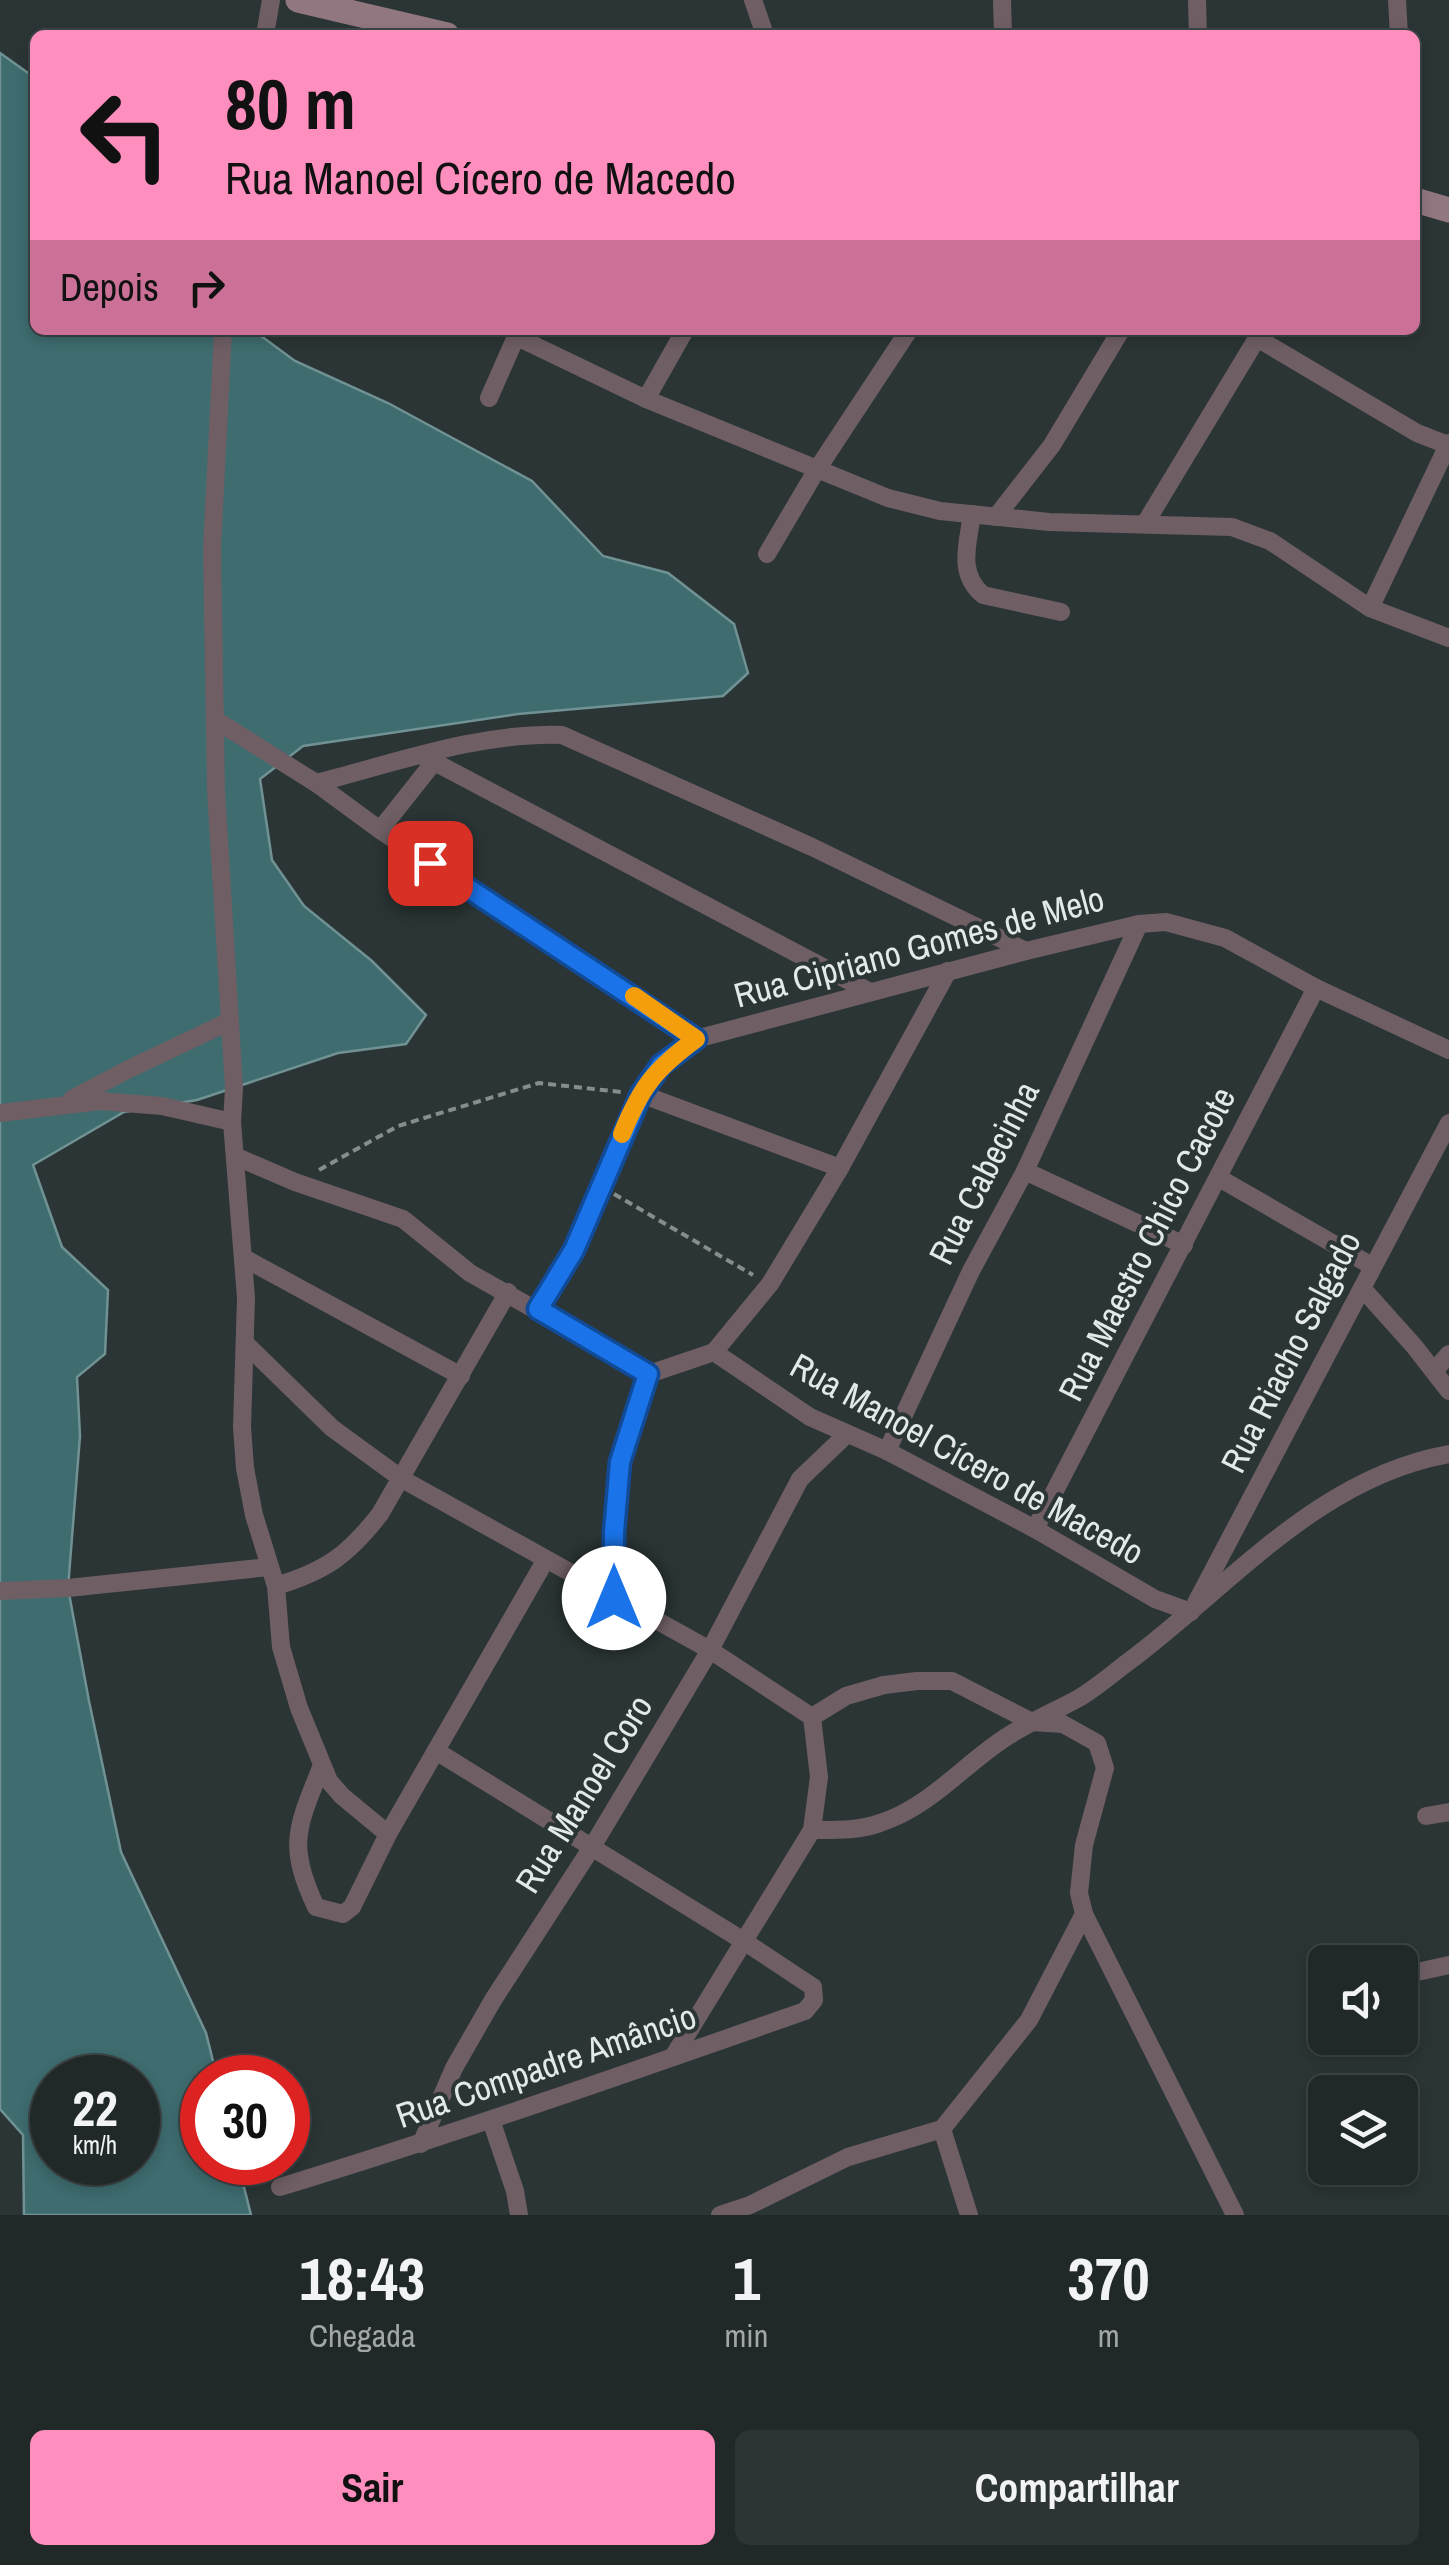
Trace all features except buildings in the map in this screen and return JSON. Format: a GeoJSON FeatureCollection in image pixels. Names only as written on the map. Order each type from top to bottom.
{"type":"FeatureCollection","features":[{"type":"Feature","properties":{"kind":"main road"},"geometry":{"type":"LineString","coordinates":[[298,0],[407,30]]}},
{"type":"Feature","properties":{"kind":"main road"},"geometry":{"type":"LineString","coordinates":[[1420,191],[1449,196]]}},
{"type":"Feature","properties":{"kind":"main road"},"geometry":{"type":"LineString","coordinates":[[1420,201],[1449,210]]}},
{"type":"Feature","properties":{"kind":"street"},"geometry":{"type":"LineString","coordinates":[[267,30],[271,0]]}},
{"type":"Feature","properties":{"kind":"street"},"geometry":{"type":"LineString","coordinates":[[753,0],[764,30]]}},
{"type":"Feature","properties":{"kind":"street"},"geometry":{"type":"LineString","coordinates":[[1002,0],[1002,30]]}},
{"type":"Feature","properties":{"kind":"street"},"geometry":{"type":"LineString","coordinates":[[1197,0],[1198,30]]}},
{"type":"Feature","properties":{"kind":"street"},"geometry":{"type":"LineString","coordinates":[[1397,0],[1399,30]]}},
{"type":"Feature","properties":{"kind":"street"},"geometry":{"type":"LineString","coordinates":[[224,335],[212,548],[216,790],[234,1088],[232,1122],[244,1258],[244,1468],[276,1586],[281,1647],[299,1708],[329,1781],[388,1834]]}},
{"type":"Feature","properties":{"kind":"street"},"geometry":{"type":"LineString","coordinates":[[489,398],[518,335]]}},
{"type":"Feature","properties":{"kind":"street"},"geometry":{"type":"LineString","coordinates":[[520,335],[646,399],[888,498],[940,511],[1049,522],[1232,526],[1270,541],[1370,608],[1449,638]]}},
{"type":"Feature","properties":{"kind":"street"},"geometry":{"type":"LineString","coordinates":[[646,399],[682,335]]}},
{"type":"Feature","properties":{"kind":"street"},"geometry":{"type":"LineString","coordinates":[[767,554],[816,471],[906,335]]}},
{"type":"Feature","properties":{"kind":"street"},"geometry":{"type":"LineString","coordinates":[[996,517],[1052,445],[1118,335]]}},
{"type":"Feature","properties":{"kind":"street"},"geometry":{"type":"LineString","coordinates":[[1146,522],[1259,335]]}},
{"type":"Feature","properties":{"kind":"street"},"geometry":{"type":"LineString","coordinates":[[1262,335],[1417,433],[1448,444],[1370,608]]}},
{"type":"Feature","properties":{"kind":"street"},"geometry":{"type":"LineString","coordinates":[[972,514],[965,569],[973,587],[983,595],[1062,612]]}},
{"type":"Feature","properties":{"kind":"street"},"geometry":{"type":"LineString","coordinates":[[217,721],[316,782],[380,830],[696,1039]]}},
{"type":"Feature","properties":{"kind":"street"},"geometry":{"type":"LineString","coordinates":[[316,782],[428,759],[496,739],[562,735],[812,846],[1026,951]]}},
{"type":"Feature","properties":{"kind":"street"},"geometry":{"type":"LineString","coordinates":[[380,830],[428,759]]}},
{"type":"Feature","properties":{"kind":"street"},"geometry":{"type":"LineString","coordinates":[[428,759],[870,992]]}},
{"type":"Feature","properties":{"kind":"street","name":"Rua Cipriano Gomes de Melo"},"geometry":{"type":"LineString","coordinates":[[538,1309],[574,1250],[641,1094],[661,1065],[696,1039],[1026,951],[1139,924],[1166,922],[1225,938],[1316,988],[1449,1050]]}},
{"type":"Feature","properties":{"kind":"street","name":"Rua Cabecinha"},"geometry":{"type":"LineString","coordinates":[[887,1451],[971,1272],[1025,1171],[1139,924]]}},
{"type":"Feature","properties":{"kind":"street"},"geometry":{"type":"LineString","coordinates":[[237,1158],[403,1219],[450,1258],[648,1374],[714,1352],[770,1284],[840,1168],[948,971]]}},
{"type":"Feature","properties":{"kind":"street","name":"Rua Maestro Chico Cacote"},"geometry":{"type":"LineString","coordinates":[[1035,1529],[1316,988]]}},
{"type":"Feature","properties":{"kind":"street"},"geometry":{"type":"LineString","coordinates":[[65,1104],[129,1068],[228,1022]]}},
{"type":"Feature","properties":{"kind":"street"},"geometry":{"type":"LineString","coordinates":[[641,1094],[840,1168]]}},
{"type":"Feature","properties":{"kind":"street"},"geometry":{"type":"LineString","coordinates":[[0,1113],[100,1101],[162,1106],[232,1122]]}},
{"type":"Feature","properties":{"kind":"street","name":"Rua Riacho Salgado"},"geometry":{"type":"LineString","coordinates":[[1192,1612],[1449,1123]]}},
{"type":"Feature","properties":{"kind":"street"},"geometry":{"type":"LineString","coordinates":[[1025,1171],[1184,1245]]}},
{"type":"Feature","properties":{"kind":"street"},"geometry":{"type":"LineString","coordinates":[[1218,1178],[1372,1266]]}},
{"type":"Feature","properties":{"kind":"street"},"geometry":{"type":"LineString","coordinates":[[244,1258],[460,1376]]}},
{"type":"Feature","properties":{"kind":"street"},"geometry":{"type":"LineString","coordinates":[[1362,1288],[1449,1390]]}},
{"type":"Feature","properties":{"kind":"street"},"geometry":{"type":"LineString","coordinates":[[276,1586],[334,1563],[356,1545],[402,1480],[508,1292]]}},
{"type":"Feature","properties":{"kind":"street"},"geometry":{"type":"LineString","coordinates":[[245,1343],[332,1428],[402,1480],[710,1650],[812,1716]]}},
{"type":"Feature","properties":{"kind":"street","name":"Rua Manoel Cícero de Macedo"},"geometry":{"type":"LineString","coordinates":[[714,1352],[810,1417],[887,1451],[1035,1529],[1155,1600],[1192,1612]]}},
{"type":"Feature","properties":{"kind":"street"},"geometry":{"type":"LineString","coordinates":[[1435,1370],[1449,1354]]}},
{"type":"Feature","properties":{"kind":"street"},"geometry":{"type":"LineString","coordinates":[[614,1598],[620,1462],[648,1374]]}},
{"type":"Feature","properties":{"kind":"street","name":"Rua Manoel Coro"},"geometry":{"type":"LineString","coordinates":[[421,2144],[454,2068],[710,1650],[800,1479],[846,1435]]}},
{"type":"Feature","properties":{"kind":"street"},"geometry":{"type":"LineString","coordinates":[[812,1830],[880,1824],[919,1804],[998,1742],[1081,1696],[1192,1612],[1308,1514],[1378,1473],[1449,1454]]}},
{"type":"Feature","properties":{"kind":"street"},"geometry":{"type":"LineString","coordinates":[[322,1765],[296,1844],[302,1879],[316,1907],[342,1914],[352,1907],[388,1834],[545,1561]]}},
{"type":"Feature","properties":{"kind":"street"},"geometry":{"type":"LineString","coordinates":[[0,1591],[68,1588],[269,1567]]}},
{"type":"Feature","properties":{"kind":"street"},"geometry":{"type":"LineString","coordinates":[[812,1716],[846,1696],[884,1685],[952,1682],[1032,1722],[1063,1724],[1097,1743],[1105,1768],[1084,1845],[1080,1893],[1084,1914],[1235,2215]]}},
{"type":"Feature","properties":{"kind":"street"},"geometry":{"type":"LineString","coordinates":[[673,2057],[812,1830],[818,1777],[812,1716]]}},
{"type":"Feature","properties":{"kind":"street"},"geometry":{"type":"LineString","coordinates":[[436,1752],[742,1940]]}},
{"type":"Feature","properties":{"kind":"street"},"geometry":{"type":"LineString","coordinates":[[1426,1816],[1449,1812]]}},
{"type":"Feature","properties":{"kind":"street"},"geometry":{"type":"LineString","coordinates":[[720,2215],[750,2205],[848,2157],[942,2129],[1029,2020],[1084,1914]]}},
{"type":"Feature","properties":{"kind":"street","name":"Rua Compadre Amâncio"},"geometry":{"type":"LineString","coordinates":[[280,2186],[421,2144],[805,2011],[814,2000],[813,1987],[742,1940]]}},
{"type":"Feature","properties":{"kind":"street"},"geometry":{"type":"LineString","coordinates":[[1418,1972],[1449,1965]]}},
{"type":"Feature","properties":{"kind":"street"},"geometry":{"type":"LineString","coordinates":[[491,2120],[510,2174],[518,2215]]}},
{"type":"Feature","properties":{"kind":"street"},"geometry":{"type":"LineString","coordinates":[[942,2129],[969,2215]]}},
{"type":"Feature","properties":{"kind":"path"},"geometry":{"type":"LineString","coordinates":[[295,1182],[398,1126],[539,1083],[641,1094]]}},
{"type":"Feature","properties":{"kind":"path"},"geometry":{"type":"LineString","coordinates":[[602,1187],[770,1284]]}},
{"type":"Feature","properties":{"kind":"water"},"geometry":{"type":"Polygon","coordinates":[[[0,53],[30,74],[30,335],[260,335],[295,361],[388,403],[532,481],[603,556],[668,573],[734,624],[748,673],[723,696],[518,714],[303,746],[260,779],[272,860],[304,906],[372,961],[426,1015],[406,1044],[338,1053],[197,1100],[124,1112],[33,1165],[62,1247],[108,1290],[105,1354],[77,1377],[80,1436],[68,1588],[121,1852],[206,2033],[212,2055],[180,2055],[180,2185],[244,2185],[251,2215],[24,2215],[23,2135],[0,2109],[0,53]]]}},
{"type":"Feature","properties":{"kind":"slow traffic"},"geometry":{"type":"LineString","coordinates":[[622,1134],[641,1094],[661,1065],[696,1039],[634,996]]}},
{"type":"Feature","properties":{"kind":"route"},"geometry":{"type":"LineString","coordinates":[[430,863],[696,1039],[661,1065],[641,1094],[574,1250],[538,1309],[648,1374],[620,1462],[614,1598]]}}]}
